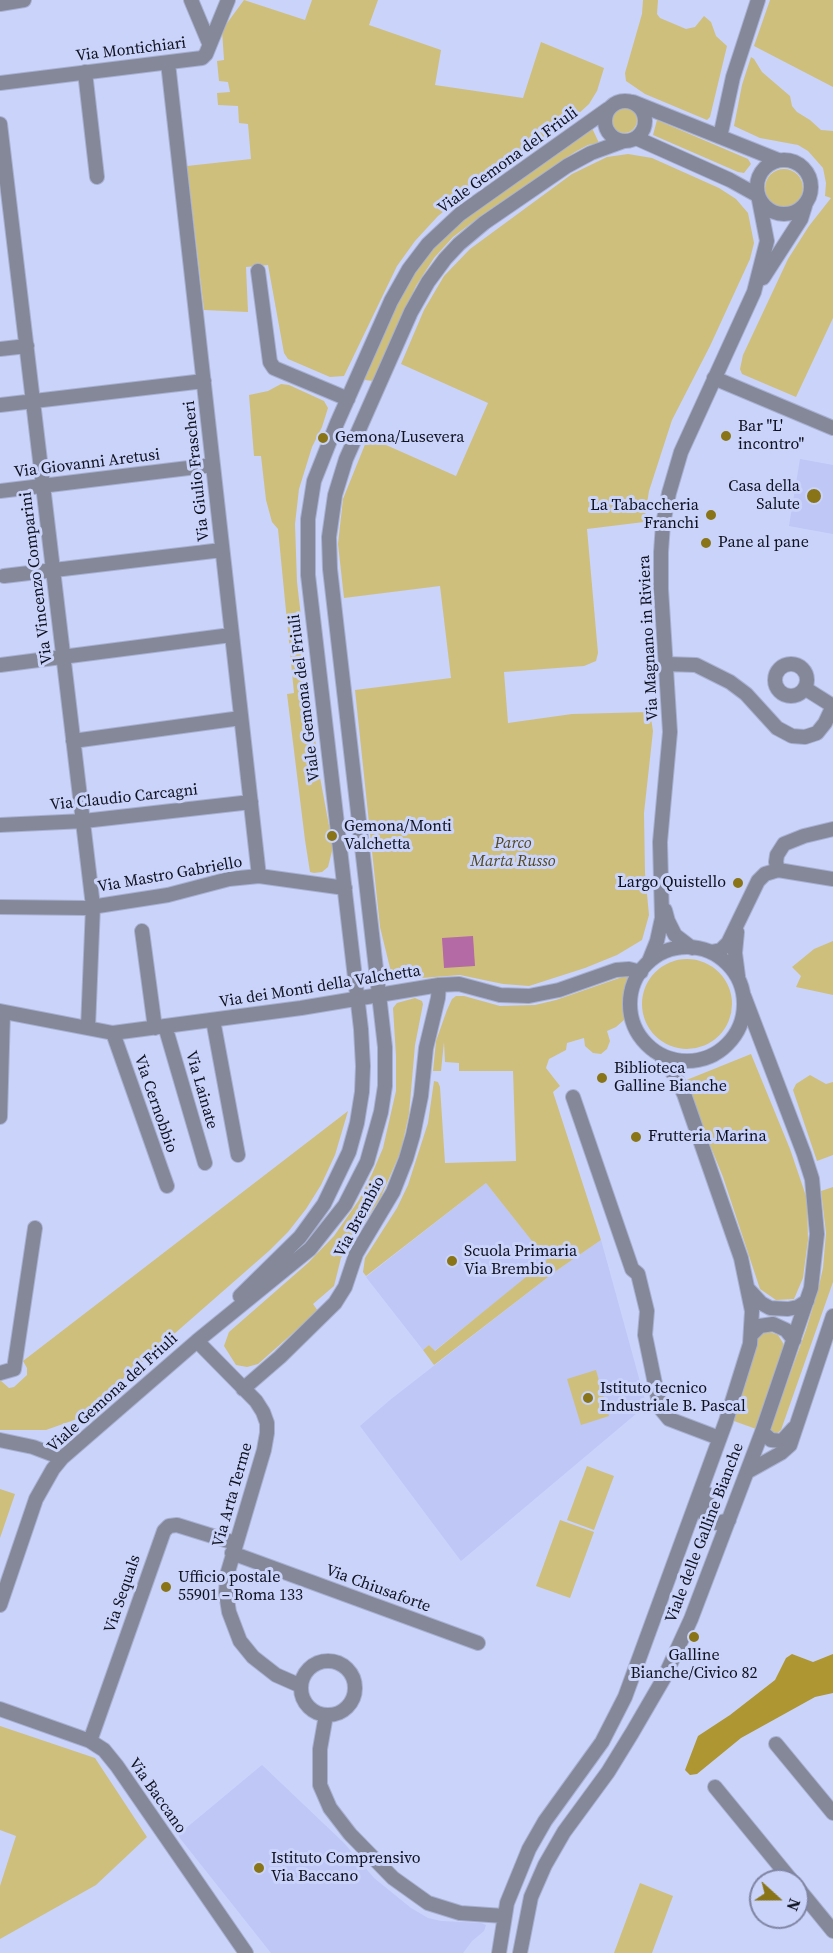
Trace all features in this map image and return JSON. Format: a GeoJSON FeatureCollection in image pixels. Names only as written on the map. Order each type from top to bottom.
{"type":"FeatureCollection","features":[{"type":"Feature","properties":{"kind":"street"},"geometry":{"type":"LineString","coordinates":[[0,3],[24,0]]}},
{"type":"Feature","properties":{"kind":"street"},"geometry":{"type":"LineString","coordinates":[[191,0],[209,43]]}},
{"type":"Feature","properties":{"kind":"street","name":"Via Montichiari"},"geometry":{"type":"LineString","coordinates":[[0,83],[202,58],[206,54],[228,0]]}},
{"type":"Feature","properties":{"kind":"street"},"geometry":{"type":"LineString","coordinates":[[720,137],[733,77],[758,0]]}},
{"type":"Feature","properties":{"kind":"street","name":"Via Giulio Frascheri"},"geometry":{"type":"LineString","coordinates":[[168,63],[259,876]]}},
{"type":"Feature","properties":{"kind":"street"},"geometry":{"type":"LineString","coordinates":[[85,72],[97,177]]}},
{"type":"Feature","properties":{"kind":"street"},"geometry":{"type":"LineString","coordinates":[[628,100],[720,137],[778,160],[797,163],[807,173],[810,182],[811,193],[805,206],[790,214],[779,214],[768,210],[758,197],[720,175],[630,139],[616,140],[607,131],[605,116],[608,109],[616,102],[628,100]]}},
{"type":"Feature","properties":{"kind":"street"},"geometry":{"type":"LineString","coordinates":[[630,139],[645,126],[645,119],[639,106],[633,102]]}},
{"type":"Feature","properties":{"kind":"street","name":"Viale Gemona del Friuli"},"geometry":{"type":"LineString","coordinates":[[197,1341],[300,1237],[320,1211],[339,1178],[354,1135],[362,1092],[362,1048],[357,999],[308,575],[306,538],[314,481],[400,284],[428,244],[460,214],[608,109]]}},
{"type":"Feature","properties":{"kind":"street","name":"Via Vincenzo Comparini"},"geometry":{"type":"LineString","coordinates":[[0,124],[93,906],[88,1028]]}},
{"type":"Feature","properties":{"kind":"street","name":"Viale Gemona del Friuli"},"geometry":{"type":"LineString","coordinates":[[0,1605],[36,1499],[50,1473],[62,1458],[197,1341],[310,1249],[337,1217],[355,1188],[367,1162],[374,1143],[384,1096],[385,1047],[330,569],[331,514],[337,485],[361,424],[418,299],[436,270],[459,244],[484,223],[567,166],[591,153],[630,139]]}},
{"type":"Feature","properties":{"kind":"street"},"geometry":{"type":"LineString","coordinates":[[758,197],[756,185],[761,172],[778,160]]}},
{"type":"Feature","properties":{"kind":"street","name":"Via Magnano in Riviera"},"geometry":{"type":"LineString","coordinates":[[754,292],[767,241],[758,197]]}},
{"type":"Feature","properties":{"kind":"street","name":"Via Magnano in Riviera"},"geometry":{"type":"LineString","coordinates":[[645,966],[660,931],[662,893],[660,842],[670,732],[661,565],[663,524],[678,460],[714,378],[754,292],[801,219],[805,206]]}},
{"type":"Feature","properties":{"kind":"street"},"geometry":{"type":"LineString","coordinates":[[258,271],[270,362],[274,368],[348,399]]}},
{"type":"Feature","properties":{"kind":"street"},"geometry":{"type":"LineString","coordinates":[[0,349],[27,346]]}},
{"type":"Feature","properties":{"kind":"street"},"geometry":{"type":"LineString","coordinates":[[714,378],[833,428]]}},
{"type":"Feature","properties":{"kind":"street"},"geometry":{"type":"LineString","coordinates":[[0,405],[204,381]]}},
{"type":"Feature","properties":{"kind":"street"},"geometry":{"type":"LineString","coordinates":[[355,383],[376,392]]}},
{"type":"Feature","properties":{"kind":"street"},"geometry":{"type":"LineString","coordinates":[[341,415],[361,424]]}},
{"type":"Feature","properties":{"kind":"street","name":"Via Giovanni Aretusi"},"geometry":{"type":"LineString","coordinates":[[0,491],[213,465]]}},
{"type":"Feature","properties":{"kind":"street"},"geometry":{"type":"LineString","coordinates":[[4,576],[222,550]]}},
{"type":"Feature","properties":{"kind":"street"},"geometry":{"type":"LineString","coordinates":[[0,665],[231,635]]}},
{"type":"Feature","properties":{"kind":"street"},"geometry":{"type":"LineString","coordinates":[[666,664],[696,665],[730,682],[746,694],[777,728],[792,736],[805,738],[817,733],[833,706],[806,689]]}},
{"type":"Feature","properties":{"kind":"street"},"geometry":{"type":"LineString","coordinates":[[74,741],[241,718]]}},
{"type":"Feature","properties":{"kind":"street"},"geometry":{"type":"LineString","coordinates":[[331,782],[355,779]]}},
{"type":"Feature","properties":{"kind":"street","name":"Via Claudio Carcagni"},"geometry":{"type":"LineString","coordinates":[[0,825],[84,821],[250,801]]}},
{"type":"Feature","properties":{"kind":"street"},"geometry":{"type":"LineString","coordinates":[[335,813],[358,810]]}},
{"type":"Feature","properties":{"kind":"street"},"geometry":{"type":"LineString","coordinates":[[778,870],[777,855],[784,844],[833,829]]}},
{"type":"Feature","properties":{"kind":"street"},"geometry":{"type":"LineString","coordinates":[[741,919],[735,953],[739,981],[744,996],[744,1014],[734,1038],[710,1057],[696,1061],[676,1061],[661,1056],[641,1039],[630,1015],[631,993],[645,966],[669,949],[692,948],[711,952],[727,946],[760,878],[769,872],[778,870],[833,879]]}},
{"type":"Feature","properties":{"kind":"street","name":"Via Mastro Gabriello"},"geometry":{"type":"LineString","coordinates":[[0,907],[65,909],[93,906],[168,895],[229,879],[259,876],[345,888]]}},
{"type":"Feature","properties":{"kind":"street","name":"Via Magnano in Riviera"},"geometry":{"type":"LineString","coordinates":[[662,893],[672,930],[680,940],[692,948]]}},
{"type":"Feature","properties":{"kind":"street","name":"Via Lainate"},"geometry":{"type":"LineString","coordinates":[[142,931],[160,1027],[205,1163]]}},
{"type":"Feature","properties":{"kind":"street"},"geometry":{"type":"LineString","coordinates":[[711,952],[729,964],[739,981]]}},
{"type":"Feature","properties":{"kind":"street","name":"Via dei Monti della Valchetta"},"geometry":{"type":"LineString","coordinates":[[2,1011],[113,1033],[357,999],[439,985],[459,984],[500,995],[529,996],[559,990],[616,970],[645,966]]}},
{"type":"Feature","properties":{"kind":"street","name":"Via Brembio"},"geometry":{"type":"LineString","coordinates":[[243,1389],[328,1311],[342,1292],[356,1254],[387,1203],[406,1159],[418,1111],[425,1054],[439,985]]}},
{"type":"Feature","properties":{"kind":"street","name":"Viale delle Galline Bianche"},"geometry":{"type":"LineString","coordinates":[[520,1953],[531,1897],[545,1865],[564,1832],[619,1754],[659,1687],[700,1597],[762,1432],[807,1301],[814,1267],[817,1234],[812,1179],[744,996]]}},
{"type":"Feature","properties":{"kind":"street"},"geometry":{"type":"LineString","coordinates":[[0,1117],[2,1011]]}},
{"type":"Feature","properties":{"kind":"street"},"geometry":{"type":"LineString","coordinates":[[213,1020],[238,1155]]}},
{"type":"Feature","properties":{"kind":"street","name":"Via Cernobbio"},"geometry":{"type":"LineString","coordinates":[[113,1033],[166,1186]]}},
{"type":"Feature","properties":{"kind":"street","name":"Viale delle Galline Bianche"},"geometry":{"type":"LineString","coordinates":[[499,1953],[504,1916],[514,1882],[534,1838],[602,1742],[625,1697],[720,1438],[745,1366],[751,1335],[752,1311],[741,1258],[686,1100],[675,1076],[661,1056]]}},
{"type":"Feature","properties":{"kind":"street"},"geometry":{"type":"LineString","coordinates":[[573,1097],[632,1269],[638,1274],[648,1311],[645,1335],[660,1408],[669,1419],[720,1438]]}},
{"type":"Feature","properties":{"kind":"street"},"geometry":{"type":"LineString","coordinates":[[0,1373],[14,1369],[35,1228]]}},
{"type":"Feature","properties":{"kind":"street"},"geometry":{"type":"LineString","coordinates":[[749,1290],[761,1303],[770,1308],[788,1309],[798,1307],[807,1301]]}},
{"type":"Feature","properties":{"kind":"street"},"geometry":{"type":"LineString","coordinates":[[747,1472],[788,1447],[795,1426],[827,1357],[833,1316]]}},
{"type":"Feature","properties":{"kind":"street"},"geometry":{"type":"LineString","coordinates":[[751,1335],[760,1326],[773,1324],[786,1330],[794,1340]]}},
{"type":"Feature","properties":{"kind":"street","name":"Via Arta Terme"},"geometry":{"type":"LineString","coordinates":[[197,1341],[263,1412],[267,1433],[227,1575],[228,1612],[240,1641],[253,1657],[285,1680],[301,1686]]}},
{"type":"Feature","properties":{"kind":"street"},"geometry":{"type":"LineString","coordinates":[[762,1432],[771,1440],[782,1441],[795,1426]]}},
{"type":"Feature","properties":{"kind":"street"},"geometry":{"type":"LineString","coordinates":[[0,1440],[33,1447],[62,1458]]}},
{"type":"Feature","properties":{"kind":"street"},"geometry":{"type":"LineString","coordinates":[[710,1466],[711,1479],[705,1516],[708,1521],[729,1520]]}},
{"type":"Feature","properties":{"kind":"street","name":"Via Sequals"},"geometry":{"type":"LineString","coordinates":[[90,1741],[164,1531],[170,1526],[177,1525],[234,1548]]}},
{"type":"Feature","properties":{"kind":"street","name":"Via Chiusaforte"},"geometry":{"type":"LineString","coordinates":[[234,1548],[478,1643]]}},
{"type":"Feature","properties":{"kind":"street"},"geometry":{"type":"LineString","coordinates":[[333,1662],[349,1671],[355,1687],[354,1696],[350,1704],[335,1714],[326,1715],[311,1709],[305,1702],[301,1686],[304,1677],[316,1664],[333,1662]]}},
{"type":"Feature","properties":{"kind":"street","name":"Via Baccano"},"geometry":{"type":"LineString","coordinates":[[0,1709],[90,1741],[104,1750],[246,1953]]}},
{"type":"Feature","properties":{"kind":"street"},"geometry":{"type":"LineString","coordinates":[[326,1715],[320,1755],[320,1785],[330,1808],[350,1834],[393,1878],[428,1903],[460,1912],[504,1916]]}},
{"type":"Feature","properties":{"kind":"street"},"geometry":{"type":"LineString","coordinates":[[776,1744],[833,1813]]}},
{"type":"Feature","properties":{"kind":"street"},"geometry":{"type":"LineString","coordinates":[[715,1786],[782,1869]]}},
{"type":"Feature","properties":{"kind":"street"},"geometry":{"type":"LineString","coordinates":[[809,1902],[833,1931]]}},
{"type":"Feature","properties":{"kind":"shaded area","name":"Casa della Salute"},"geometry":{"type":"Polygon","coordinates":[[[800,459],[833,465],[833,534],[789,526],[800,459]]]}},
{"type":"Feature","properties":{"kind":"shaded area"},"geometry":{"type":"Polygon","coordinates":[[[473,936],[475,966],[444,968],[442,938],[473,936]]]}},
{"type":"Feature","properties":{"kind":"shaded area"},"geometry":{"type":"Polygon","coordinates":[[[486,1183],[548,1261],[434,1351],[429,1345],[423,1350],[366,1277],[486,1183]]]}},
{"type":"Feature","properties":{"kind":"shaded area"},"geometry":{"type":"Polygon","coordinates":[[[601,1240],[645,1400],[637,1413],[461,1561],[360,1426],[556,1271],[601,1240]]]}},
{"type":"Feature","properties":{"kind":"shaded area"},"geometry":{"type":"Polygon","coordinates":[[[792,1654],[813,1662],[833,1654],[833,1693],[815,1697],[741,1738],[697,1774],[690,1775],[685,1770],[698,1736],[730,1715],[775,1680],[786,1658],[792,1654]]]}},
{"type":"Feature","properties":{"kind":"shaded area"},"geometry":{"type":"Polygon","coordinates":[[[262,1765],[344,1843],[374,1878],[411,1908],[428,1918],[441,1921],[481,1923],[486,1925],[484,1931],[463,1953],[271,1953],[179,1837],[179,1834],[262,1765]]]}},
{"type":"Feature","properties":{"kind":"green space"},"geometry":{"type":"Polygon","coordinates":[[[244,0],[305,20],[312,0],[378,0],[369,25],[441,50],[435,85],[523,98],[541,42],[604,68],[597,91],[589,104],[577,115],[469,191],[438,216],[415,241],[397,266],[344,376],[330,377],[288,359],[284,353],[268,265],[246,267],[248,312],[204,310],[187,166],[251,159],[248,124],[239,123],[238,106],[218,105],[217,93],[230,92],[228,82],[219,81],[217,61],[224,60],[222,30],[244,0]]]}},
{"type":"Feature","properties":{"kind":"green space"},"geometry":{"type":"Polygon","coordinates":[[[643,0],[658,0],[657,14],[660,18],[686,29],[695,27],[704,16],[711,22],[716,36],[727,46],[710,117],[707,120],[645,94],[626,81],[625,73],[642,14],[643,0]]]}},
{"type":"Feature","properties":{"kind":"green space"},"geometry":{"type":"Polygon","coordinates":[[[770,0],[833,0],[833,87],[754,46],[770,0]]]}},
{"type":"Feature","properties":{"kind":"green space"},"geometry":{"type":"Polygon","coordinates":[[[751,57],[762,72],[790,96],[792,106],[797,112],[821,130],[833,131],[833,318],[796,397],[742,374],[740,369],[743,355],[788,259],[809,226],[831,198],[825,196],[826,183],[823,168],[808,151],[798,145],[760,138],[734,126],[742,85],[751,57]]]}},
{"type":"Feature","properties":{"kind":"green space"},"geometry":{"type":"Polygon","coordinates":[[[624,107],[633,111],[637,120],[633,129],[624,133],[615,129],[611,120],[615,111],[624,107]]]}},
{"type":"Feature","properties":{"kind":"green space"},"geometry":{"type":"Polygon","coordinates":[[[657,120],[748,159],[751,164],[744,173],[738,172],[653,135],[657,120]]]}},
{"type":"Feature","properties":{"kind":"green space"},"geometry":{"type":"Polygon","coordinates":[[[592,128],[599,143],[588,145],[575,152],[482,215],[453,237],[434,258],[416,286],[373,381],[365,380],[364,376],[406,286],[439,241],[481,206],[592,128]]]}},
{"type":"Feature","properties":{"kind":"green space","name":"Parco Marta Russo"},"geometry":{"type":"Polygon","coordinates":[[[628,154],[652,158],[719,188],[736,199],[748,213],[754,243],[750,259],[710,346],[672,420],[649,491],[644,522],[587,529],[598,653],[596,661],[584,666],[504,672],[508,723],[572,714],[650,712],[653,731],[644,813],[645,873],[649,915],[642,940],[617,955],[529,986],[503,984],[460,975],[396,980],[391,972],[380,927],[355,690],[451,678],[440,586],[344,598],[338,544],[343,499],[368,437],[456,476],[488,403],[401,364],[424,310],[444,276],[470,249],[572,174],[607,157],[628,154]]]}},
{"type":"Feature","properties":{"kind":"green space"},"geometry":{"type":"Polygon","coordinates":[[[784,169],[797,175],[803,188],[797,201],[784,207],[771,201],[765,188],[771,175],[784,169]]]}},
{"type":"Feature","properties":{"kind":"green space"},"geometry":{"type":"Polygon","coordinates":[[[281,384],[289,385],[324,401],[328,408],[312,447],[299,489],[295,524],[297,582],[319,772],[333,847],[328,867],[322,872],[314,873],[310,872],[305,840],[287,694],[294,693],[278,529],[272,522],[266,500],[261,456],[254,456],[249,395],[268,391],[281,384]]]}},
{"type":"Feature","properties":{"kind":"green space"},"geometry":{"type":"Polygon","coordinates":[[[833,941],[833,995],[796,987],[801,976],[792,967],[814,949],[833,941]]]}},
{"type":"Feature","properties":{"kind":"green space"},"geometry":{"type":"Polygon","coordinates":[[[687,959],[704,962],[719,972],[729,987],[732,1004],[729,1021],[719,1036],[704,1046],[687,1049],[670,1046],[655,1036],[645,1021],[642,1004],[645,987],[655,972],[670,962],[687,959]]]}},
{"type":"Feature","properties":{"kind":"green space"},"geometry":{"type":"Polygon","coordinates":[[[628,975],[632,978],[625,991],[624,1020],[607,1031],[610,1041],[607,1049],[601,1054],[593,1053],[585,1046],[584,1038],[567,1043],[566,1050],[549,1059],[546,1068],[560,1086],[553,1092],[601,1240],[556,1271],[434,1365],[423,1350],[429,1345],[435,1351],[547,1260],[486,1183],[366,1276],[363,1272],[365,1258],[397,1208],[408,1185],[428,1123],[434,1081],[438,1082],[440,1087],[445,1163],[516,1161],[513,1071],[459,1071],[459,1063],[445,1062],[444,1042],[441,1071],[433,1071],[436,1041],[452,999],[456,996],[464,996],[500,1006],[535,1005],[628,975]]]}},
{"type":"Feature","properties":{"kind":"green space"},"geometry":{"type":"Polygon","coordinates":[[[415,998],[423,1004],[415,1045],[409,1114],[401,1151],[380,1199],[341,1258],[334,1286],[313,1304],[318,1311],[258,1364],[247,1367],[236,1365],[224,1346],[229,1332],[308,1263],[334,1236],[359,1200],[372,1174],[383,1148],[396,1091],[393,1008],[397,1003],[415,998]]]}},
{"type":"Feature","properties":{"kind":"green space"},"geometry":{"type":"Polygon","coordinates":[[[751,1054],[790,1149],[807,1199],[808,1240],[803,1278],[794,1299],[776,1300],[760,1289],[723,1177],[684,1081],[751,1054]]]}},
{"type":"Feature","properties":{"kind":"green space"},"geometry":{"type":"Polygon","coordinates":[[[810,1075],[826,1084],[833,1082],[833,1155],[817,1161],[793,1090],[796,1084],[810,1075]]]}},
{"type":"Feature","properties":{"kind":"green space"},"geometry":{"type":"Polygon","coordinates":[[[348,1111],[335,1155],[321,1185],[288,1232],[270,1250],[77,1419],[46,1430],[0,1430],[0,1380],[9,1388],[14,1387],[27,1375],[27,1368],[23,1361],[348,1111]]]}},
{"type":"Feature","properties":{"kind":"green space"},"geometry":{"type":"Polygon","coordinates":[[[833,1187],[833,1282],[781,1430],[775,1435],[770,1431],[771,1426],[806,1330],[823,1268],[826,1233],[821,1191],[833,1187]]]}},
{"type":"Feature","properties":{"kind":"green space"},"geometry":{"type":"Polygon","coordinates":[[[767,1331],[778,1335],[784,1350],[759,1430],[731,1420],[757,1338],[767,1331]]]}},
{"type":"Feature","properties":{"kind":"green space","name":"Istituto tecnico Industriale B. Pascal"},"geometry":{"type":"Polygon","coordinates":[[[596,1370],[609,1416],[581,1425],[567,1379],[596,1370]]]}},
{"type":"Feature","properties":{"kind":"green space"},"geometry":{"type":"Polygon","coordinates":[[[587,1466],[614,1476],[594,1530],[567,1520],[587,1466]]]}},
{"type":"Feature","properties":{"kind":"green space"},"geometry":{"type":"Polygon","coordinates":[[[0,1489],[15,1494],[0,1538],[0,1489]]]}},
{"type":"Feature","properties":{"kind":"green space"},"geometry":{"type":"Polygon","coordinates":[[[560,1520],[594,1532],[570,1598],[536,1586],[560,1520]]]}},
{"type":"Feature","properties":{"kind":"green space"},"geometry":{"type":"Polygon","coordinates":[[[0,1726],[95,1758],[147,1837],[96,1885],[0,1939],[0,1886],[16,1836],[0,1830],[0,1726]]]}},
{"type":"Feature","properties":{"kind":"green space"},"geometry":{"type":"Polygon","coordinates":[[[640,1883],[673,1896],[652,1953],[614,1953],[640,1883]]]}},
{"type":"Feature","properties":{"kind":"place","name":"Bar \"L' incontro\""},"geometry":{"type":"Point","coordinates":[726,436]}},
{"type":"Feature","properties":{"kind":"place","name":"Gemona/Lusevera"},"geometry":{"type":"Point","coordinates":[323,438]}},
{"type":"Feature","properties":{"kind":"place","name":"Casa della Salute"},"geometry":{"type":"Point","coordinates":[814,496]}},
{"type":"Feature","properties":{"kind":"place","name":"La Tabaccheria Franchi"},"geometry":{"type":"Point","coordinates":[711,515]}},
{"type":"Feature","properties":{"kind":"place","name":"Pane al pane"},"geometry":{"type":"Point","coordinates":[706,543]}},
{"type":"Feature","properties":{"kind":"place","name":"Gemona/Monti Valchetta"},"geometry":{"type":"Point","coordinates":[332,836]}},
{"type":"Feature","properties":{"kind":"place","name":"Largo Quistello"},"geometry":{"type":"Point","coordinates":[738,883]}},
{"type":"Feature","properties":{"kind":"place","name":"Biblioteca Galline Bianche"},"geometry":{"type":"Point","coordinates":[602,1078]}},
{"type":"Feature","properties":{"kind":"place","name":"Frutteria Marina"},"geometry":{"type":"Point","coordinates":[636,1137]}},
{"type":"Feature","properties":{"kind":"place","name":"Scuola Primaria Via Brembio"},"geometry":{"type":"Point","coordinates":[452,1261]}},
{"type":"Feature","properties":{"kind":"place","name":"Istituto tecnico Industriale B. Pascal"},"geometry":{"type":"Point","coordinates":[588,1398]}},
{"type":"Feature","properties":{"kind":"place","name":"Ufficio postale 55901 – Roma 133"},"geometry":{"type":"Point","coordinates":[166,1587]}},
{"type":"Feature","properties":{"kind":"place","name":"Galline Bianche/Civico 82"},"geometry":{"type":"Point","coordinates":[694,1637]}},
{"type":"Feature","properties":{"kind":"place","name":"Istituto Comprensivo Via Baccano"},"geometry":{"type":"Point","coordinates":[259,1868]}}]}
